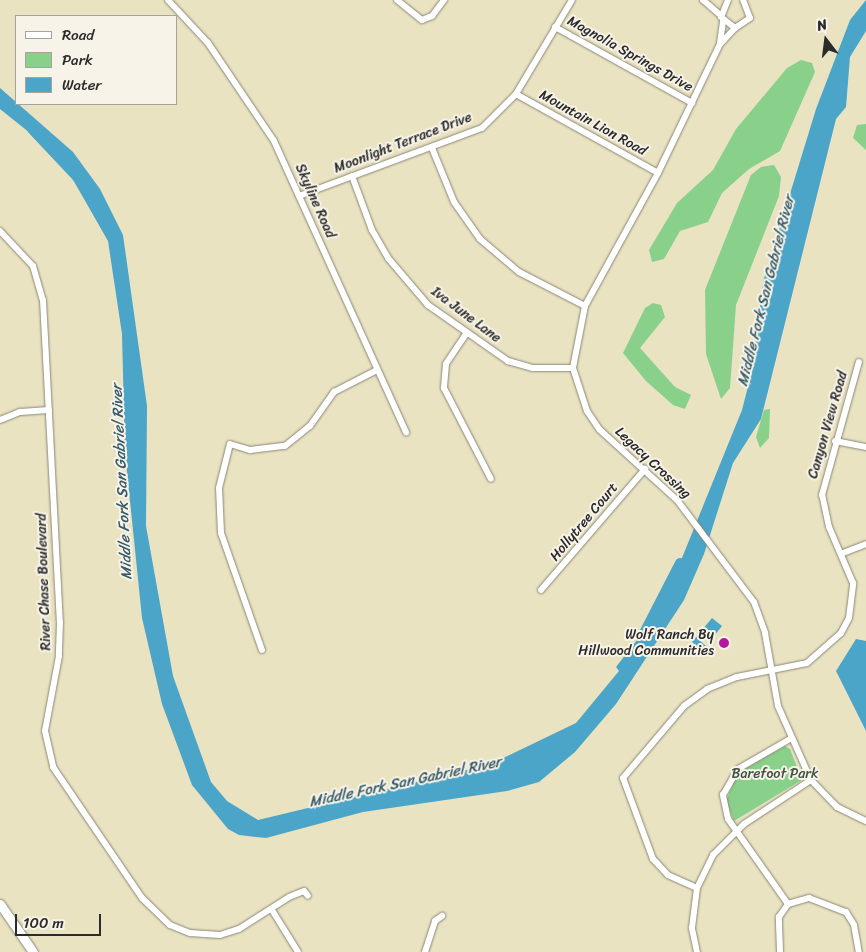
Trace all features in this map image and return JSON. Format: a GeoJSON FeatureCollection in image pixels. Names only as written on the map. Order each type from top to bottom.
{"type":"FeatureCollection","features":[{"type":"Feature","properties":{"kind":"main road"},"geometry":{"type":"LineString","coordinates":[[0,904],[33,952]]}},
{"type":"Feature","properties":{"kind":"street","name":"Skyline Road"},"geometry":{"type":"LineString","coordinates":[[168,0],[195,26],[238,83],[274,141],[406,432]]}},
{"type":"Feature","properties":{"kind":"street"},"geometry":{"type":"LineString","coordinates":[[397,0],[422,20],[432,16],[444,0]]}},
{"type":"Feature","properties":{"kind":"street","name":"Moonlight Terrace Drive"},"geometry":{"type":"LineString","coordinates":[[299,196],[482,128],[516,94],[572,0]]}},
{"type":"Feature","properties":{"kind":"street"},"geometry":{"type":"LineString","coordinates":[[706,1],[726,1]]}},
{"type":"Feature","properties":{"kind":"street"},"geometry":{"type":"LineString","coordinates":[[706,1],[722,18],[735,28]]}},
{"type":"Feature","properties":{"kind":"street","name":"Legacy Crossing"},"geometry":{"type":"LineString","coordinates":[[720,44],[722,18],[726,1]]}},
{"type":"Feature","properties":{"kind":"street","name":"Legacy Crossing"},"geometry":{"type":"LineString","coordinates":[[746,2],[748,22],[735,28],[720,44],[658,173],[585,306],[573,368],[587,411],[600,430],[686,510],[762,617],[790,739],[811,780],[836,807],[866,821]]}},
{"type":"Feature","properties":{"kind":"street","name":"Magnolia Springs Drive"},"geometry":{"type":"LineString","coordinates":[[555,27],[692,103]]}},
{"type":"Feature","properties":{"kind":"street","name":"Mountain Lion Road"},"geometry":{"type":"LineString","coordinates":[[516,94],[658,173]]}},
{"type":"Feature","properties":{"kind":"street"},"geometry":{"type":"LineString","coordinates":[[432,148],[454,202],[486,245],[519,272],[585,306]]}},
{"type":"Feature","properties":{"kind":"street","name":"Iva June Lane"},"geometry":{"type":"LineString","coordinates":[[352,176],[372,230],[401,277],[466,334],[519,365],[573,368]]}},
{"type":"Feature","properties":{"kind":"street","name":"River Chase Boulevard"},"geometry":{"type":"LineString","coordinates":[[0,231],[22,250],[39,281],[60,622],[59,656],[45,731],[53,767],[142,898],[170,925],[190,933],[220,935],[239,930],[304,891],[308,896]]}},
{"type":"Feature","properties":{"kind":"street"},"geometry":{"type":"LineString","coordinates":[[466,334],[446,364],[444,388],[491,479]]}},
{"type":"Feature","properties":{"kind":"street","name":"Canyon View Road"},"geometry":{"type":"LineString","coordinates":[[697,888],[668,876],[653,859],[623,778],[684,706],[707,689],[736,677],[773,671],[821,655],[841,633],[853,592],[843,553],[829,527],[822,495],[835,441],[859,362]]}},
{"type":"Feature","properties":{"kind":"street"},"geometry":{"type":"LineString","coordinates":[[262,650],[222,533],[219,489],[230,444],[260,450],[285,446],[310,426],[334,392],[377,370]]}},
{"type":"Feature","properties":{"kind":"street"},"geometry":{"type":"LineString","coordinates":[[0,420],[48,410]]}},
{"type":"Feature","properties":{"kind":"street"},"geometry":{"type":"LineString","coordinates":[[835,441],[866,447]]}},
{"type":"Feature","properties":{"kind":"street","name":"Hollytree Court"},"geometry":{"type":"LineString","coordinates":[[540,590],[645,470]]}},
{"type":"Feature","properties":{"kind":"street"},"geometry":{"type":"LineString","coordinates":[[843,553],[866,544]]}},
{"type":"Feature","properties":{"kind":"street"},"geometry":{"type":"LineString","coordinates":[[788,904],[735,830],[723,808],[725,784],[738,769],[790,739]]}},
{"type":"Feature","properties":{"kind":"street"},"geometry":{"type":"LineString","coordinates":[[696,952],[692,928],[697,888],[713,855],[735,830],[811,780]]}},
{"type":"Feature","properties":{"kind":"street"},"geometry":{"type":"LineString","coordinates":[[780,952],[777,923],[788,904],[808,898],[846,912],[854,925],[859,952]]}},
{"type":"Feature","properties":{"kind":"street"},"geometry":{"type":"LineString","coordinates":[[272,910],[298,952]]}},
{"type":"Feature","properties":{"kind":"street"},"geometry":{"type":"LineString","coordinates":[[425,952],[434,921],[442,916]]}},
{"type":"Feature","properties":{"kind":"green space"},"geometry":{"type":"Polygon","coordinates":[[[801,60],[812,63],[815,72],[780,151],[749,169],[722,193],[708,222],[680,231],[664,259],[652,262],[649,250],[677,203],[713,170],[736,129],[787,68],[801,60]]]}},
{"type":"Feature","properties":{"kind":"green space"},"geometry":{"type":"Polygon","coordinates":[[[866,124],[866,150],[853,138],[857,125],[866,124]]]}},
{"type":"Feature","properties":{"kind":"green space"},"geometry":{"type":"Polygon","coordinates":[[[774,165],[781,177],[779,196],[736,305],[730,388],[721,399],[706,354],[705,290],[751,175],[761,167],[774,165]]]}},
{"type":"Feature","properties":{"kind":"green space"},"geometry":{"type":"Polygon","coordinates":[[[653,303],[661,305],[665,317],[640,348],[675,387],[691,395],[685,409],[673,405],[646,381],[623,353],[645,308],[653,303]]]}},
{"type":"Feature","properties":{"kind":"green space"},"geometry":{"type":"Polygon","coordinates":[[[770,409],[769,438],[760,448],[756,437],[764,410],[770,409]]]}},
{"type":"Feature","properties":{"kind":"green space","name":"Barefoot Park"},"geometry":{"type":"Polygon","coordinates":[[[785,746],[790,749],[802,780],[734,821],[726,801],[735,779],[742,770],[785,746]]]}},
{"type":"Feature","properties":{"kind":"water"},"geometry":{"type":"Polygon","coordinates":[[[866,0],[866,31],[850,57],[846,107],[836,119],[761,419],[733,463],[704,554],[684,600],[616,704],[575,752],[539,782],[507,791],[363,812],[266,838],[239,835],[228,829],[192,785],[162,704],[142,618],[125,452],[122,334],[108,241],[60,157],[0,109],[0,88],[15,101],[15,105],[19,105],[73,152],[100,189],[123,235],[147,406],[146,526],[173,676],[211,782],[227,801],[258,820],[491,764],[576,723],[619,671],[616,667],[654,618],[671,585],[742,410],[752,371],[763,282],[816,109],[850,20],[866,0]]]}},
{"type":"Feature","properties":{"kind":"water"},"geometry":{"type":"Polygon","coordinates":[[[712,618],[722,626],[714,636],[699,640],[706,646],[704,652],[692,642],[712,618]]]}},
{"type":"Feature","properties":{"kind":"water"},"geometry":{"type":"Polygon","coordinates":[[[856,639],[866,641],[866,731],[836,671],[856,639]]]}},
{"type":"Feature","properties":{"kind":"waterway","name":"Middle Fork San Gabriel River"},"geometry":{"type":"LineString","coordinates":[[32,129],[77,177]]}},
{"type":"Feature","properties":{"kind":"waterway","name":"Middle Fork San Gabriel River"},"geometry":{"type":"LineString","coordinates":[[643,635],[680,563]]}},
{"type":"Feature","properties":{"kind":"place","name":"Wolf Ranch By Hillwood Communities"},"geometry":{"type":"Point","coordinates":[724,643]}}]}
